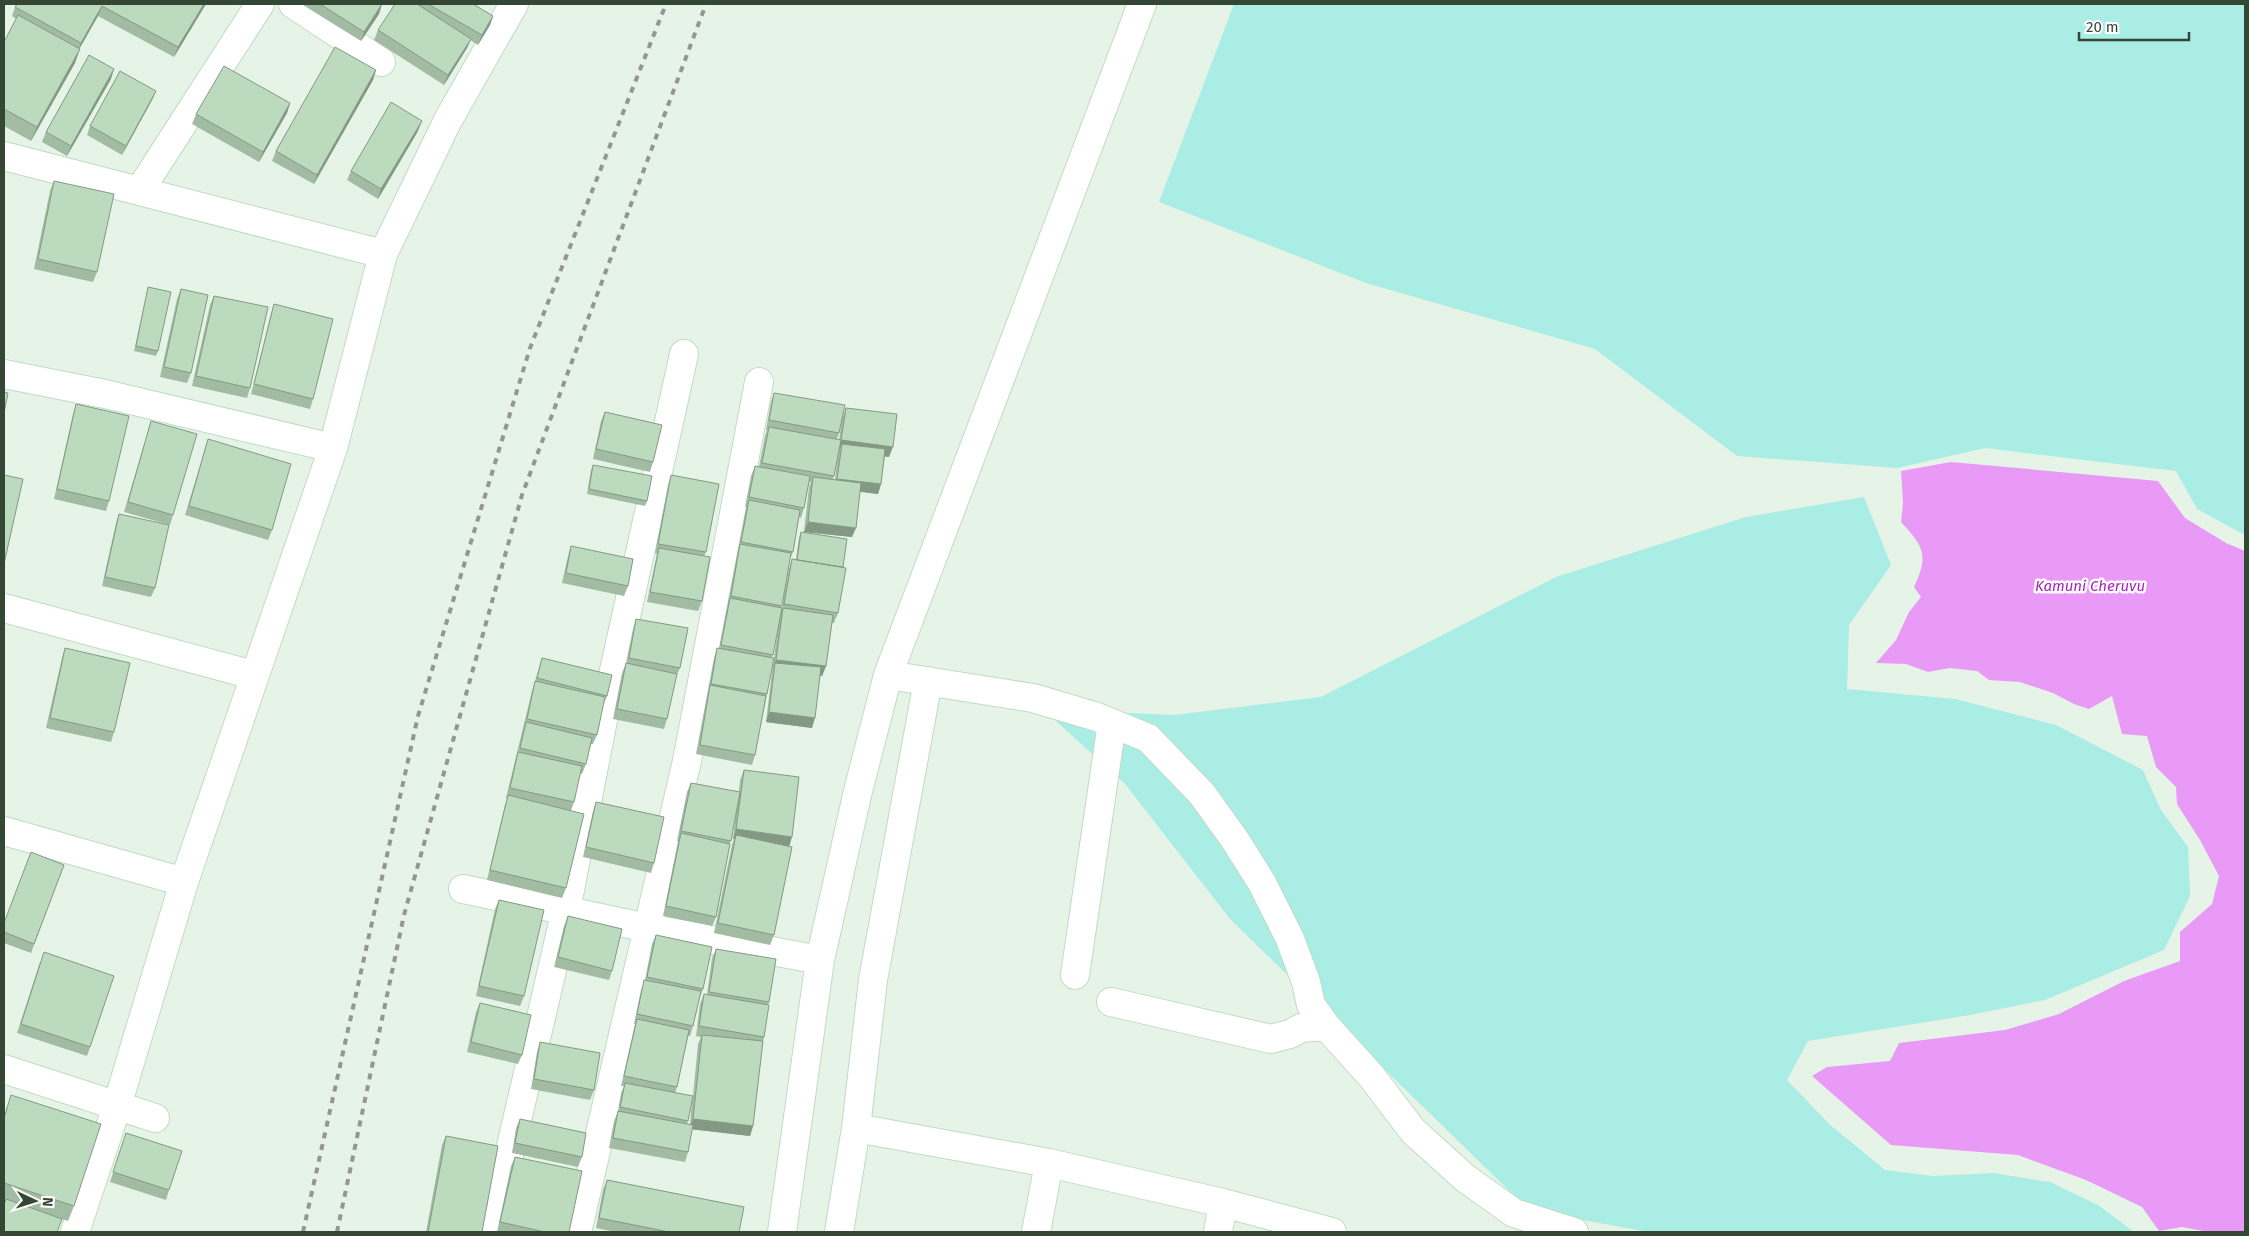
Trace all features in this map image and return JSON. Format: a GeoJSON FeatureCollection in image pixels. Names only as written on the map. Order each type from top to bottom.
{"type":"FeatureCollection","features":[{"type":"Feature","properties":{"kind":"street"},"geometry":{"type":"LineString","coordinates":[[140,190],[260,4]]}},
{"type":"Feature","properties":{"kind":"street"},"geometry":{"type":"LineString","coordinates":[[293,4],[381,62]]}},
{"type":"Feature","properties":{"kind":"street"},"geometry":{"type":"LineString","coordinates":[[75,1232],[117,1106],[184,882],[333,448],[383,254],[448,120],[514,4]]}},
{"type":"Feature","properties":{"kind":"street"},"geometry":{"type":"LineString","coordinates":[[782,1232],[820,960],[858,791],[888,675],[1142,4]]}},
{"type":"Feature","properties":{"kind":"street"},"geometry":{"type":"LineString","coordinates":[[4,156],[383,254]]}},
{"type":"Feature","properties":{"kind":"street"},"geometry":{"type":"LineString","coordinates":[[491,1232],[566,910],[602,725],[684,354]]}},
{"type":"Feature","properties":{"kind":"street"},"geometry":{"type":"LineString","coordinates":[[4,374],[105,394],[333,448]]}},
{"type":"Feature","properties":{"kind":"street"},"geometry":{"type":"LineString","coordinates":[[577,1232],[687,761],[759,382]]}},
{"type":"Feature","properties":{"kind":"street"},"geometry":{"type":"LineString","coordinates":[[4,608],[254,675]]}},
{"type":"Feature","properties":{"kind":"street"},"geometry":{"type":"LineString","coordinates":[[888,675],[1033,698],[1112,723],[1148,738],[1202,794],[1236,840],[1262,883],[1290,939],[1306,982],[1311,1005],[1326,1026],[1372,1077],[1413,1131],[1465,1178],[1514,1213],[1574,1232]]}},
{"type":"Feature","properties":{"kind":"street"},"geometry":{"type":"LineString","coordinates":[[839,1232],[856,1128],[873,980],[928,681]]}},
{"type":"Feature","properties":{"kind":"street"},"geometry":{"type":"LineString","coordinates":[[1075,975],[1112,723]]}},
{"type":"Feature","properties":{"kind":"street"},"geometry":{"type":"LineString","coordinates":[[4,831],[184,882]]}},
{"type":"Feature","properties":{"kind":"street"},"geometry":{"type":"LineString","coordinates":[[463,888],[648,928],[820,960]]}},
{"type":"Feature","properties":{"kind":"street"},"geometry":{"type":"LineString","coordinates":[[1111,1002],[1271,1039],[1290,1034],[1301,1028],[1326,1026]]}},
{"type":"Feature","properties":{"kind":"street"},"geometry":{"type":"LineString","coordinates":[[4,1069],[155,1118]]}},
{"type":"Feature","properties":{"kind":"street"},"geometry":{"type":"LineString","coordinates":[[856,1128],[1049,1163],[1223,1203],[1332,1232]]}},
{"type":"Feature","properties":{"kind":"street"},"geometry":{"type":"LineString","coordinates":[[1036,1232],[1049,1163]]}},
{"type":"Feature","properties":{"kind":"street"},"geometry":{"type":"LineString","coordinates":[[1218,1232],[1223,1203]]}},
{"type":"Feature","properties":{"kind":"shaded area"},"geometry":{"type":"Polygon","coordinates":[[[1234,4],[2245,4],[2245,535],[2197,509],[2176,471],[1985,448],[1897,468],[1737,456],[1595,349],[1366,283],[1159,202],[1234,4]]]}},
{"type":"Feature","properties":{"kind":"shaded area"},"geometry":{"type":"Polygon","coordinates":[[[1864,497],[1891,565],[1849,625],[1847,689],[1955,699],[2056,725],[2143,770],[2161,810],[2188,847],[2190,896],[2164,950],[2045,1000],[1970,1015],[1808,1041],[1787,1080],[1829,1124],[1885,1170],[1933,1176],[1993,1173],[2050,1182],[2098,1205],[2134,1232],[1648,1232],[1529,1210],[1230,919],[1125,784],[1043,709],[1174,715],[1321,697],[1556,577],[1746,517],[1864,497]]]}},
{"type":"Feature","properties":{"kind":"water","name":"Kamuni Cheruvu"},"geometry":{"type":"Polygon","coordinates":[[[1951,462],[2158,481],[2185,518],[2226,543],[2245,551],[2245,1232],[2209,1232],[2182,1227],[2159,1231],[2142,1207],[2086,1180],[2018,1155],[1891,1145],[1812,1076],[1827,1067],[1890,1061],[1899,1043],[2005,1030],[2059,1014],[2124,981],[2180,961],[2180,932],[2212,904],[2219,876],[2200,840],[2177,804],[2176,787],[2156,767],[2147,736],[2122,734],[2112,696],[2089,709],[2074,704],[2053,693],[2020,682],[1989,680],[1977,671],[1950,668],[1928,672],[1906,664],[1876,663],[1896,640],[1909,612],[1921,597],[1914,587],[1922,567],[1922,552],[1915,538],[1901,522],[1903,503],[1901,471],[1951,462]]]}},
{"type":"Feature","properties":{"kind":"building"},"geometry":{"type":"Polygon","coordinates":[[[17,4],[204,4],[178,47],[102,6],[81,43],[15,7],[17,4]]]}},
{"type":"Feature","properties":{"kind":"building"},"geometry":{"type":"Polygon","coordinates":[[[320,4],[382,4],[364,32],[320,4]]]}},
{"type":"Feature","properties":{"kind":"building"},"geometry":{"type":"Polygon","coordinates":[[[395,4],[417,4],[471,39],[448,75],[378,30],[395,4]]]}},
{"type":"Feature","properties":{"kind":"building"},"geometry":{"type":"Polygon","coordinates":[[[428,4],[473,4],[493,16],[482,35],[428,4]]]}},
{"type":"Feature","properties":{"kind":"building"},"geometry":{"type":"Polygon","coordinates":[[[18,15],[80,49],[37,127],[4,109],[4,42],[18,15]]]}},
{"type":"Feature","properties":{"kind":"building"},"geometry":{"type":"Polygon","coordinates":[[[335,47],[376,70],[317,175],[276,151],[335,47]]]}},
{"type":"Feature","properties":{"kind":"building"},"geometry":{"type":"Polygon","coordinates":[[[89,55],[114,69],[71,146],[46,132],[89,55]]]}},
{"type":"Feature","properties":{"kind":"building"},"geometry":{"type":"Polygon","coordinates":[[[224,66],[290,103],[263,152],[196,114],[224,66]]]}},
{"type":"Feature","properties":{"kind":"building"},"geometry":{"type":"Polygon","coordinates":[[[120,71],[156,91],[126,146],[90,126],[120,71]]]}},
{"type":"Feature","properties":{"kind":"building"},"geometry":{"type":"Polygon","coordinates":[[[391,102],[422,121],[381,189],[351,171],[391,102]]]}},
{"type":"Feature","properties":{"kind":"building"},"geometry":{"type":"Polygon","coordinates":[[[54,181],[114,194],[97,272],[38,259],[54,181]]]}},
{"type":"Feature","properties":{"kind":"building"},"geometry":{"type":"Polygon","coordinates":[[[148,287],[171,292],[158,351],[136,346],[148,287]]]}},
{"type":"Feature","properties":{"kind":"building"},"geometry":{"type":"Polygon","coordinates":[[[181,289],[208,295],[191,373],[164,367],[181,289]]]}},
{"type":"Feature","properties":{"kind":"building"},"geometry":{"type":"Polygon","coordinates":[[[214,296],[268,307],[250,388],[196,376],[214,296]]]}},
{"type":"Feature","properties":{"kind":"building"},"geometry":{"type":"Polygon","coordinates":[[[274,304],[333,319],[313,399],[254,384],[274,304]]]}},
{"type":"Feature","properties":{"kind":"building"},"geometry":{"type":"Polygon","coordinates":[[[4,392],[8,393],[4,413],[4,392]]]}},
{"type":"Feature","properties":{"kind":"building"},"geometry":{"type":"Polygon","coordinates":[[[774,393],[845,405],[839,433],[769,420],[774,393]]]}},
{"type":"Feature","properties":{"kind":"building"},"geometry":{"type":"Polygon","coordinates":[[[76,404],[129,416],[109,501],[57,489],[76,404]]]}},
{"type":"Feature","properties":{"kind":"building"},"geometry":{"type":"Polygon","coordinates":[[[846,408],[897,414],[893,447],[841,440],[846,408]]]}},
{"type":"Feature","properties":{"kind":"building"},"geometry":{"type":"Polygon","coordinates":[[[605,412],[662,425],[653,462],[596,449],[605,412]]]}},
{"type":"Feature","properties":{"kind":"building"},"geometry":{"type":"Polygon","coordinates":[[[151,421],[197,434],[173,515],[128,502],[151,421]]]}},
{"type":"Feature","properties":{"kind":"building"},"geometry":{"type":"Polygon","coordinates":[[[769,427],[841,440],[834,476],[762,463],[769,427]]]}},
{"type":"Feature","properties":{"kind":"building"},"geometry":{"type":"Polygon","coordinates":[[[208,439],[291,464],[272,530],[189,506],[208,439]]]}},
{"type":"Feature","properties":{"kind":"building"},"geometry":{"type":"Polygon","coordinates":[[[842,444],[885,449],[881,484],[837,479],[842,444]]]}},
{"type":"Feature","properties":{"kind":"building"},"geometry":{"type":"Polygon","coordinates":[[[593,465],[652,476],[647,501],[589,489],[593,465]]]}},
{"type":"Feature","properties":{"kind":"building"},"geometry":{"type":"Polygon","coordinates":[[[755,466],[810,476],[804,508],[749,497],[755,466]]]}},
{"type":"Feature","properties":{"kind":"building"},"geometry":{"type":"Polygon","coordinates":[[[4,475],[23,479],[4,564],[4,475]]]}},
{"type":"Feature","properties":{"kind":"building"},"geometry":{"type":"Polygon","coordinates":[[[671,475],[719,484],[706,552],[658,544],[671,475]]]}},
{"type":"Feature","properties":{"kind":"building"},"geometry":{"type":"Polygon","coordinates":[[[813,477],[861,483],[856,528],[808,522],[813,477]]]}},
{"type":"Feature","properties":{"kind":"building"},"geometry":{"type":"Polygon","coordinates":[[[749,500],[800,510],[793,552],[741,542],[749,500]]]}},
{"type":"Feature","properties":{"kind":"building"},"geometry":{"type":"Polygon","coordinates":[[[119,514],[169,525],[155,588],[105,577],[119,514]]]}},
{"type":"Feature","properties":{"kind":"building"},"geometry":{"type":"Polygon","coordinates":[[[801,532],[847,539],[843,567],[797,560],[801,532]]]}},
{"type":"Feature","properties":{"kind":"building"},"geometry":{"type":"Polygon","coordinates":[[[740,544],[791,553],[782,606],[731,596],[740,544]]]}},
{"type":"Feature","properties":{"kind":"building"},"geometry":{"type":"Polygon","coordinates":[[[571,546],[633,559],[628,586],[566,573],[571,546]]]}},
{"type":"Feature","properties":{"kind":"building"},"geometry":{"type":"Polygon","coordinates":[[[659,548],[710,557],[702,601],[650,592],[659,548]]]}},
{"type":"Feature","properties":{"kind":"building"},"geometry":{"type":"Polygon","coordinates":[[[792,559],[846,568],[838,613],[784,604],[792,559]]]}},
{"type":"Feature","properties":{"kind":"building"},"geometry":{"type":"Polygon","coordinates":[[[730,598],[782,608],[773,655],[721,645],[730,598]]]}},
{"type":"Feature","properties":{"kind":"building"},"geometry":{"type":"Polygon","coordinates":[[[783,608],[833,615],[826,666],[776,660],[783,608]]]}},
{"type":"Feature","properties":{"kind":"building"},"geometry":{"type":"Polygon","coordinates":[[[636,619],[688,628],[680,668],[629,658],[636,619]]]}},
{"type":"Feature","properties":{"kind":"building"},"geometry":{"type":"Polygon","coordinates":[[[65,648],[130,663],[114,732],[50,718],[65,648]]]}},
{"type":"Feature","properties":{"kind":"building"},"geometry":{"type":"Polygon","coordinates":[[[717,648],[774,658],[767,694],[711,684],[717,648]]]}},
{"type":"Feature","properties":{"kind":"building"},"geometry":{"type":"Polygon","coordinates":[[[542,658],[612,675],[607,696],[537,678],[542,658]]]}},
{"type":"Feature","properties":{"kind":"building"},"geometry":{"type":"Polygon","coordinates":[[[626,663],[677,674],[667,719],[617,709],[626,663]]]}},
{"type":"Feature","properties":{"kind":"building"},"geometry":{"type":"Polygon","coordinates":[[[775,663],[821,667],[815,718],[769,712],[775,663]]]}},
{"type":"Feature","properties":{"kind":"building"},"geometry":{"type":"Polygon","coordinates":[[[535,681],[605,697],[597,735],[527,719],[535,681]]]}},
{"type":"Feature","properties":{"kind":"building"},"geometry":{"type":"Polygon","coordinates":[[[710,685],[766,696],[755,755],[700,745],[710,685]]]}},
{"type":"Feature","properties":{"kind":"building"},"geometry":{"type":"Polygon","coordinates":[[[526,722],[592,738],[586,764],[520,748],[526,722]]]}},
{"type":"Feature","properties":{"kind":"building"},"geometry":{"type":"Polygon","coordinates":[[[518,752],[582,766],[574,802],[510,788],[518,752]]]}},
{"type":"Feature","properties":{"kind":"building"},"geometry":{"type":"Polygon","coordinates":[[[744,770],[799,777],[792,837],[736,829],[744,770]]]}},
{"type":"Feature","properties":{"kind":"building"},"geometry":{"type":"Polygon","coordinates":[[[691,783],[740,792],[731,841],[681,831],[691,783]]]}},
{"type":"Feature","properties":{"kind":"building"},"geometry":{"type":"Polygon","coordinates":[[[508,795],[584,814],[566,888],[490,870],[508,795]]]}},
{"type":"Feature","properties":{"kind":"building"},"geometry":{"type":"Polygon","coordinates":[[[596,802],[664,817],[654,863],[586,847],[596,802]]]}},
{"type":"Feature","properties":{"kind":"building"},"geometry":{"type":"Polygon","coordinates":[[[681,833],[730,844],[716,917],[666,906],[681,833]]]}},
{"type":"Feature","properties":{"kind":"building"},"geometry":{"type":"Polygon","coordinates":[[[736,835],[792,847],[774,935],[718,923],[736,835]]]}},
{"type":"Feature","properties":{"kind":"building"},"geometry":{"type":"Polygon","coordinates":[[[31,852],[64,865],[34,944],[4,932],[4,923],[31,852]]]}},
{"type":"Feature","properties":{"kind":"building"},"geometry":{"type":"Polygon","coordinates":[[[499,900],[544,910],[524,996],[479,986],[499,900]]]}},
{"type":"Feature","properties":{"kind":"building"},"geometry":{"type":"Polygon","coordinates":[[[568,916],[622,929],[612,971],[558,957],[568,916]]]}},
{"type":"Feature","properties":{"kind":"building"},"geometry":{"type":"Polygon","coordinates":[[[656,935],[712,947],[703,989],[647,977],[656,935]]]}},
{"type":"Feature","properties":{"kind":"building"},"geometry":{"type":"Polygon","coordinates":[[[716,949],[776,959],[769,1002],[709,992],[716,949]]]}},
{"type":"Feature","properties":{"kind":"building"},"geometry":{"type":"Polygon","coordinates":[[[44,952],[114,976],[90,1047],[21,1024],[44,952]]]}},
{"type":"Feature","properties":{"kind":"building"},"geometry":{"type":"Polygon","coordinates":[[[644,980],[701,991],[693,1026],[637,1014],[644,980]]]}},
{"type":"Feature","properties":{"kind":"building"},"geometry":{"type":"Polygon","coordinates":[[[704,994],[769,1005],[764,1037],[699,1026],[704,994]]]}},
{"type":"Feature","properties":{"kind":"building"},"geometry":{"type":"Polygon","coordinates":[[[480,1003],[531,1015],[522,1055],[471,1042],[480,1003]]]}},
{"type":"Feature","properties":{"kind":"building"},"geometry":{"type":"Polygon","coordinates":[[[637,1019],[689,1030],[677,1087],[624,1076],[637,1019]]]}},
{"type":"Feature","properties":{"kind":"building"},"geometry":{"type":"Polygon","coordinates":[[[702,1035],[763,1041],[753,1126],[693,1119],[702,1035]]]}},
{"type":"Feature","properties":{"kind":"building"},"geometry":{"type":"Polygon","coordinates":[[[540,1042],[600,1053],[594,1090],[534,1079],[540,1042]]]}},
{"type":"Feature","properties":{"kind":"building"},"geometry":{"type":"Polygon","coordinates":[[[625,1083],[693,1096],[688,1121],[620,1107],[625,1083]]]}},
{"type":"Feature","properties":{"kind":"building"},"geometry":{"type":"Polygon","coordinates":[[[11,1095],[101,1124],[74,1206],[4,1183],[4,1118],[11,1095]]]}},
{"type":"Feature","properties":{"kind":"building"},"geometry":{"type":"Polygon","coordinates":[[[618,1111],[693,1125],[688,1152],[613,1138],[618,1111]]]}},
{"type":"Feature","properties":{"kind":"building"},"geometry":{"type":"Polygon","coordinates":[[[520,1119],[586,1133],[582,1157],[515,1143],[520,1119]]]}},
{"type":"Feature","properties":{"kind":"building"},"geometry":{"type":"Polygon","coordinates":[[[126,1133],[182,1151],[169,1190],[113,1172],[126,1133]]]}},
{"type":"Feature","properties":{"kind":"building"},"geometry":{"type":"Polygon","coordinates":[[[446,1136],[498,1146],[482,1232],[428,1232],[446,1136]]]}},
{"type":"Feature","properties":{"kind":"building"},"geometry":{"type":"Polygon","coordinates":[[[515,1157],[582,1171],[569,1232],[545,1232],[500,1222],[515,1157]]]}},
{"type":"Feature","properties":{"kind":"building"},"geometry":{"type":"Polygon","coordinates":[[[607,1180],[744,1207],[739,1232],[669,1232],[599,1218],[607,1180]]]}},
{"type":"Feature","properties":{"kind":"building"},"geometry":{"type":"Polygon","coordinates":[[[6,1199],[62,1219],[57,1232],[4,1232],[4,1205],[6,1199]]]}},
{"type":"Feature","properties":{"kind":"railway"},"geometry":{"type":"LineString","coordinates":[[303,1232],[418,716],[530,348],[666,4]]}},
{"type":"Feature","properties":{"kind":"railway"},"geometry":{"type":"LineString","coordinates":[[337,1232],[404,915],[522,495],[706,4]]}}]}
